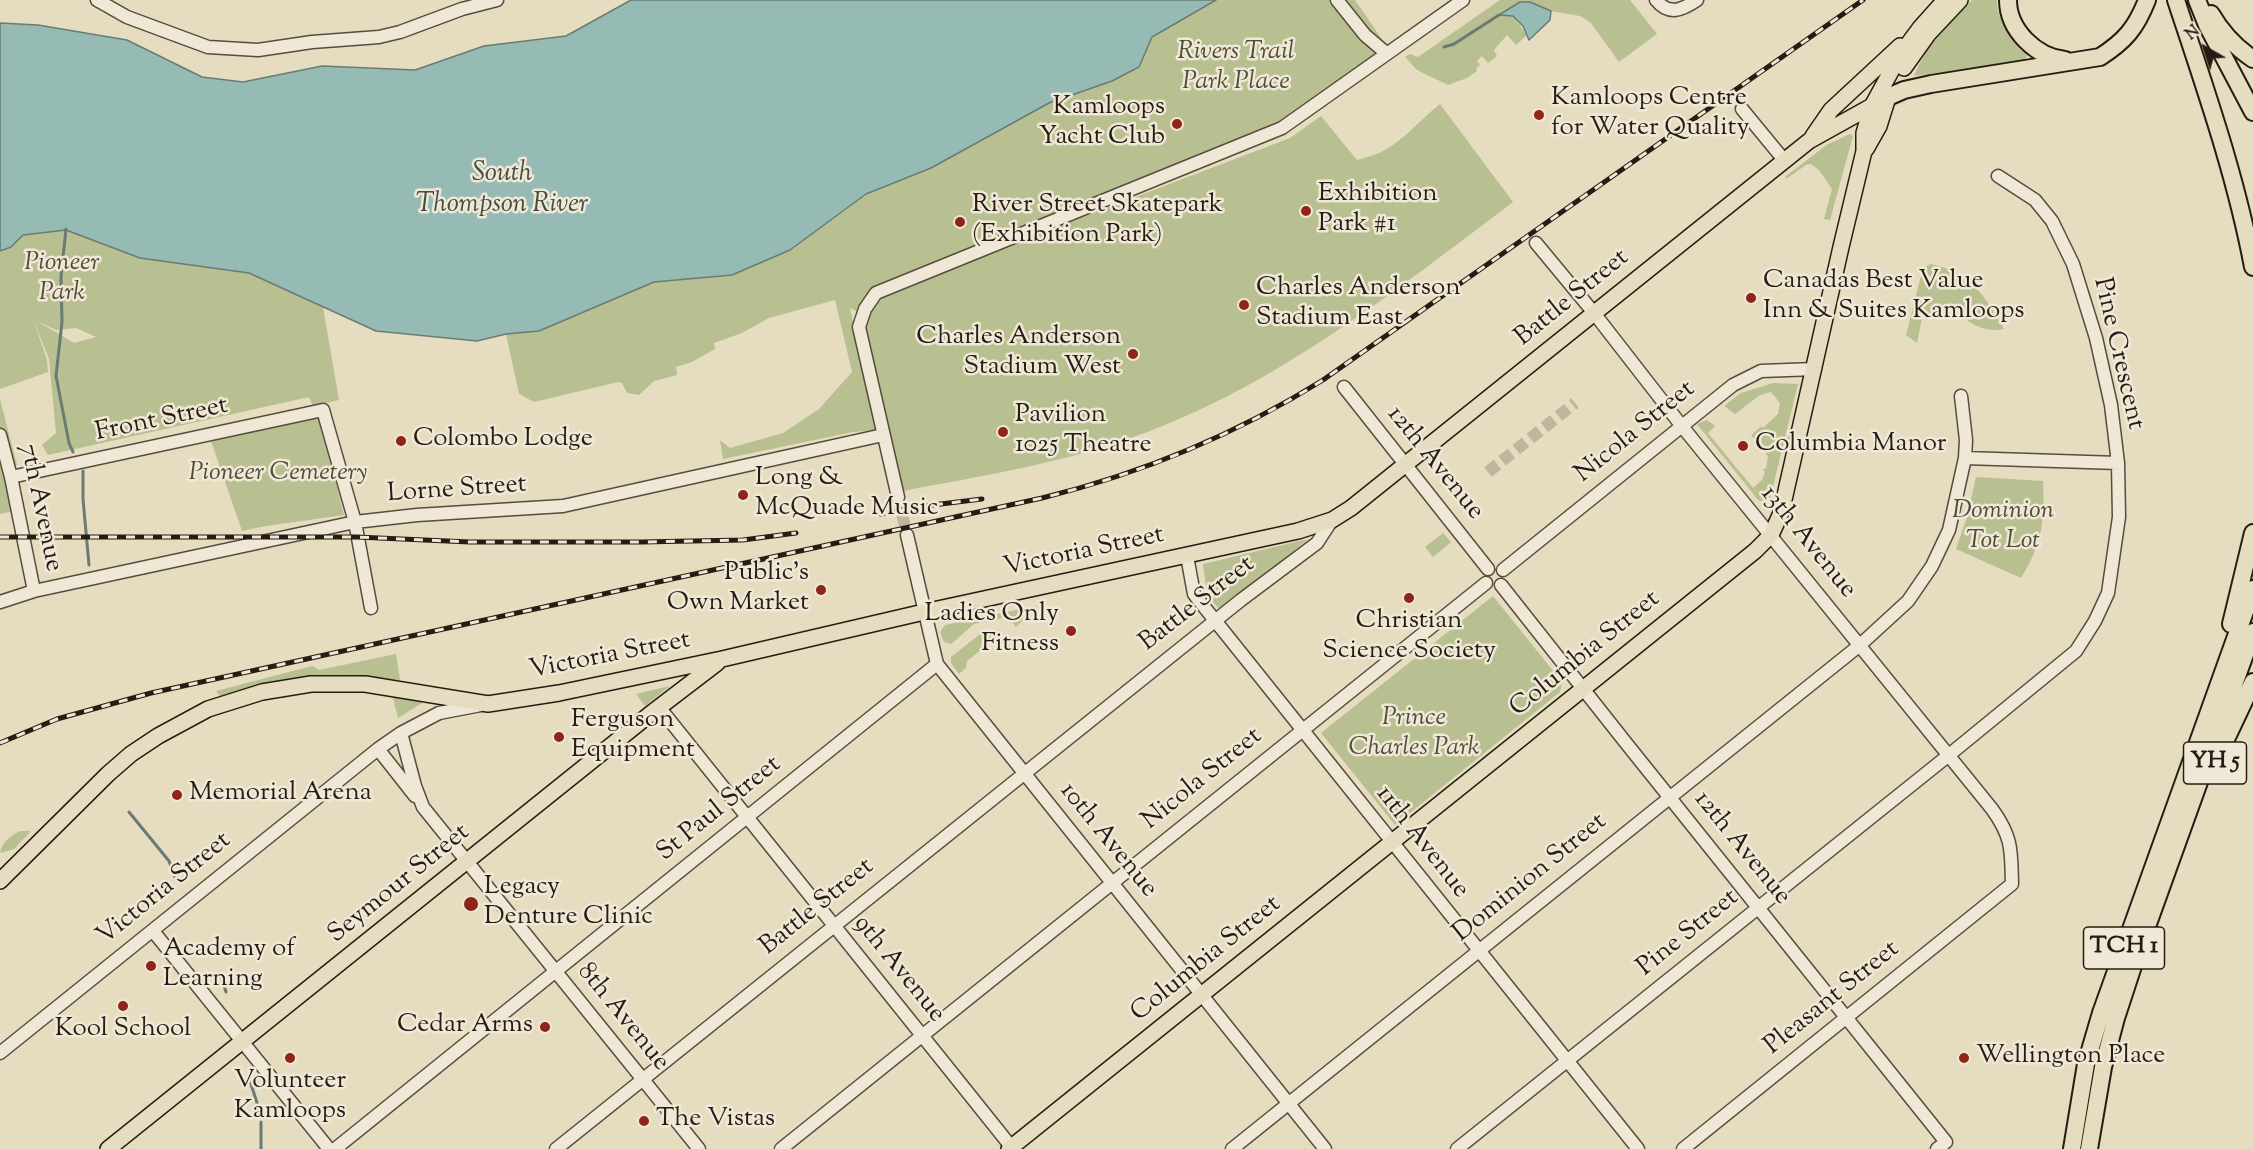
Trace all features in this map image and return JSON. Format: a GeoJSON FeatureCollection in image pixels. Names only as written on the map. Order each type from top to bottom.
{"type":"FeatureCollection","features":[{"type":"Feature","properties":{"kind":"highway"},"geometry":{"type":"LineString","coordinates":[[2008,0],[2016,28],[2025,39],[2040,52],[2055,59],[2078,61]]}},
{"type":"Feature","properties":{"kind":"highway"},"geometry":{"type":"LineString","coordinates":[[1888,97],[1904,90],[1931,84],[2100,57],[2120,44],[2138,22],[2147,0]]}},
{"type":"Feature","properties":{"kind":"highway"},"geometry":{"type":"LineString","coordinates":[[2176,0],[2223,144],[2239,202],[2253,267]]}},
{"type":"Feature","properties":{"kind":"highway"},"geometry":{"type":"LineString","coordinates":[[2197,0],[2207,25],[2253,112]]}},
{"type":"Feature","properties":{"kind":"highway"},"geometry":{"type":"LineString","coordinates":[[2204,0],[2218,26],[2238,49],[2253,59]]}},
{"type":"Feature","properties":{"kind":"highway","name":"YH 5"},"geometry":{"type":"LineString","coordinates":[[2195,752],[2253,532]]}},
{"type":"Feature","properties":{"kind":"highway","name":"TCH 1"},"geometry":{"type":"LineString","coordinates":[[2072,1149],[2086,1065],[2101,1012],[2253,589]]}},
{"type":"Feature","properties":{"kind":"highway","name":"TCH 1"},"geometry":{"type":"LineString","coordinates":[[2089,1149],[2103,1067],[2116,1018],[2253,632]]}},
{"type":"Feature","properties":{"kind":"highway","name":"YH 5"},"geometry":{"type":"LineString","coordinates":[[2177,843],[2253,682]]}},
{"type":"Feature","properties":{"kind":"main road"},"geometry":{"type":"LineString","coordinates":[[1809,141],[1831,110],[1920,28],[1945,0]]}},
{"type":"Feature","properties":{"kind":"main road"},"geometry":{"type":"LineString","coordinates":[[1888,97],[1909,60],[1929,33],[1960,0]]}},
{"type":"Feature","properties":{"kind":"main road"},"geometry":{"type":"LineString","coordinates":[[1872,106],[1894,64],[1920,28]]}},
{"type":"Feature","properties":{"kind":"main road","name":"Battle Street"},"geometry":{"type":"LineString","coordinates":[[1332,520],[1351,508],[1784,160],[1809,141],[1888,97]]}},
{"type":"Feature","properties":{"kind":"main road","name":"Columbia Street"},"geometry":{"type":"LineString","coordinates":[[1864,151],[1879,126],[1888,97]]}},
{"type":"Feature","properties":{"kind":"main road","name":"Columbia Street"},"geometry":{"type":"LineString","coordinates":[[1011,1148],[1771,535],[1781,513],[1815,369],[1864,151],[1864,133],[1872,106]]}},
{"type":"Feature","properties":{"kind":"main road","name":"Victoria Street"},"geometry":{"type":"LineString","coordinates":[[488,704],[559,693],[722,659],[924,612],[1298,531],[1332,520]]}},
{"type":"Feature","properties":{"kind":"main road","name":"Seymour Street"},"geometry":{"type":"LineString","coordinates":[[108,1149],[722,659]]}},
{"type":"Feature","properties":{"kind":"main road"},"geometry":{"type":"LineString","coordinates":[[0,881],[131,754],[158,736],[208,709],[262,692],[311,684],[365,684],[488,704]]}},
{"type":"Feature","properties":{"kind":"street"},"geometry":{"type":"LineString","coordinates":[[97,0],[127,17],[208,47],[258,50],[312,42],[389,35],[462,9],[497,0]]}},
{"type":"Feature","properties":{"kind":"street"},"geometry":{"type":"LineString","coordinates":[[1337,0],[1365,35],[1386,52]]}},
{"type":"Feature","properties":{"kind":"street"},"geometry":{"type":"LineString","coordinates":[[898,497],[859,327],[865,309],[876,293],[1282,128],[1386,52],[1463,0]]}},
{"type":"Feature","properties":{"kind":"street"},"geometry":{"type":"LineString","coordinates":[[1656,0],[1672,11],[1694,2]]}},
{"type":"Feature","properties":{"kind":"street"},"geometry":{"type":"LineString","coordinates":[[1742,109],[1784,160]]}},
{"type":"Feature","properties":{"kind":"street","name":"Pine Crescent"},"geometry":{"type":"LineString","coordinates":[[1949,755],[2076,651],[2095,621],[2108,593],[2119,517],[2118,464],[2111,405],[2096,338],[2073,264],[2052,221],[2035,200],[1998,176]]}},
{"type":"Feature","properties":{"kind":"street","name":"13th Avenue"},"geometry":{"type":"LineString","coordinates":[[1536,243],[2003,824],[2011,843],[2012,884]]}},
{"type":"Feature","properties":{"kind":"street","name":"Nicola Street"},"geometry":{"type":"LineString","coordinates":[[1503,570],[1733,385],[1752,375],[1770,370],[1815,369]]}},
{"type":"Feature","properties":{"kind":"street","name":"12th Avenue"},"geometry":{"type":"LineString","coordinates":[[1344,387],[1488,568]]}},
{"type":"Feature","properties":{"kind":"street","name":"Dominion Street"},"geometry":{"type":"LineString","coordinates":[[1232,1149],[1860,645],[1908,601],[1932,567],[1949,530],[1965,458],[1966,440],[1961,396]]}},
{"type":"Feature","properties":{"kind":"street","name":"Front Street"},"geometry":{"type":"LineString","coordinates":[[11,477],[323,410],[356,522]]}},
{"type":"Feature","properties":{"kind":"street","name":"7th Avenue"},"geometry":{"type":"LineString","coordinates":[[0,435],[11,477],[34,591]]}},
{"type":"Feature","properties":{"kind":"street","name":"Lorne Street"},"geometry":{"type":"LineString","coordinates":[[0,602],[34,591],[356,522],[417,515],[563,507],[883,435]]}},
{"type":"Feature","properties":{"kind":"street"},"geometry":{"type":"LineString","coordinates":[[1965,458],[2118,464]]}},
{"type":"Feature","properties":{"kind":"street","name":"Battle Street"},"geometry":{"type":"LineString","coordinates":[[556,1149],[1216,620],[1317,543],[1332,520]]}},
{"type":"Feature","properties":{"kind":"street"},"geometry":{"type":"LineString","coordinates":[[356,522],[371,608]]}},
{"type":"Feature","properties":{"kind":"street","name":"10th Avenue"},"geometry":{"type":"LineString","coordinates":[[907,535],[937,664],[1325,1149]]}},
{"type":"Feature","properties":{"kind":"street","name":"11th Avenue"},"geometry":{"type":"LineString","coordinates":[[1186,556],[1194,594],[1638,1149]]}},
{"type":"Feature","properties":{"kind":"street"},"geometry":{"type":"LineString","coordinates":[[1497,567],[1503,570],[1505,577],[1502,585],[1494,587],[1486,583],[1484,575],[1488,568],[1497,567]]}},
{"type":"Feature","properties":{"kind":"street","name":"Nicola Street"},"geometry":{"type":"LineString","coordinates":[[782,1149],[1486,583]]}},
{"type":"Feature","properties":{"kind":"street","name":"12th Avenue"},"geometry":{"type":"LineString","coordinates":[[1502,585],[1847,1017],[1942,1145]]}},
{"type":"Feature","properties":{"kind":"street","name":"St Paul Street"},"geometry":{"type":"LineString","coordinates":[[335,1149],[937,664]]}},
{"type":"Feature","properties":{"kind":"street","name":"Victoria Street"},"geometry":{"type":"LineString","coordinates":[[0,1053],[401,733],[439,713],[488,704]]}},
{"type":"Feature","properties":{"kind":"street","name":"9th Avenue"},"geometry":{"type":"LineString","coordinates":[[659,707],[1011,1148]]}},
{"type":"Feature","properties":{"kind":"street","name":"8th Avenue"},"geometry":{"type":"LineString","coordinates":[[401,733],[423,807],[699,1149]]}},
{"type":"Feature","properties":{"kind":"street"},"geometry":{"type":"LineString","coordinates":[[378,750],[423,807]]}},
{"type":"Feature","properties":{"kind":"street","name":"Pine Street"},"geometry":{"type":"LineString","coordinates":[[1457,1149],[1949,755]]}},
{"type":"Feature","properties":{"kind":"street","name":"Pleasant Street"},"geometry":{"type":"LineString","coordinates":[[1683,1149],[2012,884]]}},
{"type":"Feature","properties":{"kind":"street"},"geometry":{"type":"LineString","coordinates":[[153,931],[328,1149]]}},
{"type":"Feature","properties":{"kind":"green space","name":"Rivers Trail Park Place"},"geometry":{"type":"Polygon","coordinates":[[[1216,0],[1355,0],[1388,48],[1281,126],[874,291],[860,313],[850,308],[877,430],[853,432],[723,459],[720,440],[730,448],[783,433],[819,409],[852,372],[835,300],[769,318],[742,333],[714,343],[715,349],[692,362],[676,367],[677,375],[654,381],[639,395],[627,393],[622,383],[618,382],[534,402],[519,394],[506,334],[539,331],[655,282],[732,275],[790,250],[866,194],[931,168],[1049,103],[1112,81],[1139,68],[1152,37],[1216,0]]]}},
{"type":"Feature","properties":{"kind":"green space"},"geometry":{"type":"Polygon","coordinates":[[[1500,0],[1630,0],[1657,34],[1619,62],[1591,23],[1580,16],[1551,11],[1530,2],[1521,2],[1500,15],[1513,16],[1527,35],[1516,45],[1507,35],[1494,50],[1497,56],[1488,63],[1482,56],[1477,61],[1480,65],[1476,68],[1477,71],[1467,78],[1448,85],[1417,70],[1405,57],[1410,54],[1418,57],[1500,0]]]}},
{"type":"Feature","properties":{"kind":"green space"},"geometry":{"type":"Polygon","coordinates":[[[1972,0],[1997,0],[2003,23],[2028,54],[2024,62],[1914,76],[1932,45],[1972,0]]]}},
{"type":"Feature","properties":{"kind":"green space"},"geometry":{"type":"Polygon","coordinates":[[[1440,104],[1513,202],[1384,299],[1248,385],[1200,410],[1150,431],[1059,459],[903,491],[863,326],[879,295],[1290,138],[1321,116],[1357,160],[1379,153],[1393,145],[1440,104]]]}},
{"type":"Feature","properties":{"kind":"green space"},"geometry":{"type":"Polygon","coordinates":[[[1850,134],[1853,136],[1830,220],[1824,219],[1832,189],[1819,170],[1811,164],[1786,179],[1786,176],[1828,144],[1850,134]]]}},
{"type":"Feature","properties":{"kind":"green space","name":"Pioneer Park"},"geometry":{"type":"Polygon","coordinates":[[[66,230],[140,258],[249,273],[323,307],[339,400],[313,406],[309,397],[48,455],[42,445],[56,433],[49,359],[33,319],[47,360],[48,372],[0,389],[0,252],[11,247],[23,235],[66,230]],[[37,321],[74,343],[96,337],[76,328],[56,330],[37,321]]]}},
{"type":"Feature","properties":{"kind":"green space"},"geometry":{"type":"Polygon","coordinates":[[[1931,264],[1957,273],[1975,287],[1990,305],[2004,329],[1983,328],[1952,308],[1922,318],[1917,343],[1906,335],[1923,268],[1931,264]]]}},
{"type":"Feature","properties":{"kind":"green space"},"geometry":{"type":"Polygon","coordinates":[[[1773,383],[1798,384],[1770,499],[1759,501],[1697,424],[1707,420],[1715,426],[1708,433],[1753,488],[1762,480],[1768,456],[1751,435],[1762,426],[1763,428],[1778,414],[1780,403],[1771,392],[1760,395],[1735,414],[1724,406],[1741,393],[1773,383]]]}},
{"type":"Feature","properties":{"kind":"green space"},"geometry":{"type":"Polygon","coordinates":[[[0,399],[17,465],[5,469],[14,511],[0,514],[0,399]]]}},
{"type":"Feature","properties":{"kind":"green space","name":"Pioneer Cemetery"},"geometry":{"type":"Polygon","coordinates":[[[319,417],[344,515],[242,531],[210,438],[319,417]]]}},
{"type":"Feature","properties":{"kind":"green space","name":"Dominion Tot Lot"},"geometry":{"type":"Polygon","coordinates":[[[1976,477],[2043,481],[2041,532],[2034,554],[2021,578],[1956,549],[1967,517],[1976,477]]]}},
{"type":"Feature","properties":{"kind":"green space"},"geometry":{"type":"Polygon","coordinates":[[[1443,533],[1451,542],[1433,557],[1425,547],[1443,533]]]}},
{"type":"Feature","properties":{"kind":"green space"},"geometry":{"type":"Polygon","coordinates":[[[1308,539],[1221,611],[1207,595],[1203,564],[1308,539]]]}},
{"type":"Feature","properties":{"kind":"green space","name":"Prince Charles Park"},"geometry":{"type":"Polygon","coordinates":[[[1493,596],[1562,682],[1560,692],[1395,825],[1321,733],[1493,596]]]}},
{"type":"Feature","properties":{"kind":"green space"},"geometry":{"type":"Polygon","coordinates":[[[1030,607],[1021,615],[1024,619],[1016,627],[1008,617],[974,624],[951,644],[944,642],[940,632],[945,625],[1030,607]]]}},
{"type":"Feature","properties":{"kind":"green space"},"geometry":{"type":"Polygon","coordinates":[[[999,630],[1002,633],[967,661],[966,668],[959,674],[951,663],[951,657],[980,634],[999,630]]]}},
{"type":"Feature","properties":{"kind":"green space"},"geometry":{"type":"Polygon","coordinates":[[[396,654],[400,680],[341,678],[221,698],[216,691],[312,666],[319,670],[396,654]]]}},
{"type":"Feature","properties":{"kind":"green space"},"geometry":{"type":"Polygon","coordinates":[[[670,686],[645,706],[636,694],[670,686]]]}},
{"type":"Feature","properties":{"kind":"green space"},"geometry":{"type":"Polygon","coordinates":[[[392,695],[422,697],[422,703],[398,718],[392,695]]]}},
{"type":"Feature","properties":{"kind":"green space"},"geometry":{"type":"Polygon","coordinates":[[[20,831],[31,831],[14,849],[0,853],[7,840],[20,831]]]}},
{"type":"Feature","properties":{"kind":"water","name":"South Thompson River"},"geometry":{"type":"Polygon","coordinates":[[[631,0],[1216,0],[1152,37],[1139,67],[1112,81],[1049,103],[931,168],[866,194],[790,250],[732,275],[654,282],[539,331],[506,334],[477,341],[376,331],[249,273],[140,258],[66,230],[23,235],[11,247],[0,251],[0,23],[38,25],[127,40],[202,77],[243,82],[322,66],[415,70],[484,46],[566,36],[631,0]]]}},
{"type":"Feature","properties":{"kind":"water"},"geometry":{"type":"Polygon","coordinates":[[[1520,2],[1530,2],[1551,11],[1550,20],[1529,40],[1523,26],[1513,16],[1499,15],[1520,2]]]}},
{"type":"Feature","properties":{"kind":"waterway"},"geometry":{"type":"LineString","coordinates":[[1444,47],[1454,44],[1499,15]]}},
{"type":"Feature","properties":{"kind":"waterway"},"geometry":{"type":"LineString","coordinates":[[66,229],[61,276],[62,322],[56,376],[69,443],[73,452]]}},
{"type":"Feature","properties":{"kind":"waterway"},"geometry":{"type":"LineString","coordinates":[[83,471],[89,565]]}},
{"type":"Feature","properties":{"kind":"waterway"},"geometry":{"type":"LineString","coordinates":[[129,812],[169,861],[175,877]]}},
{"type":"Feature","properties":{"kind":"waterway"},"geometry":{"type":"LineString","coordinates":[[220,973],[226,992]]}},
{"type":"Feature","properties":{"kind":"waterway"},"geometry":{"type":"LineString","coordinates":[[249,1078],[259,1109]]}},
{"type":"Feature","properties":{"kind":"waterway"},"geometry":{"type":"LineString","coordinates":[[261,1122],[261,1149]]}},
{"type":"Feature","properties":{"kind":"tunnel"},"geometry":{"type":"LineString","coordinates":[[1488,472],[1575,403]]}},
{"type":"Feature","properties":{"kind":"tunnel"},"geometry":{"type":"LineString","coordinates":[[898,497],[907,535]]}},
{"type":"Feature","properties":{"kind":"railway"},"geometry":{"type":"LineString","coordinates":[[0,743],[57,719],[151,693],[1042,498],[1152,464],[1222,435],[1323,380],[1863,0]]}},
{"type":"Feature","properties":{"kind":"railway"},"geometry":{"type":"LineString","coordinates":[[916,507],[982,499]]}},
{"type":"Feature","properties":{"kind":"railway"},"geometry":{"type":"LineString","coordinates":[[881,514],[913,508]]}},
{"type":"Feature","properties":{"kind":"railway"},"geometry":{"type":"LineString","coordinates":[[0,537],[356,537],[470,542],[642,542],[743,540],[796,533]]}},
{"type":"Feature","properties":{"kind":"place","name":"Kamloops Centre for Water Quality"},"geometry":{"type":"Point","coordinates":[1539,115]}},
{"type":"Feature","properties":{"kind":"place","name":"Kamloops Yacht Club"},"geometry":{"type":"Point","coordinates":[1177,124]}},
{"type":"Feature","properties":{"kind":"place","name":"Exhibition Park #1"},"geometry":{"type":"Point","coordinates":[1306,211]}},
{"type":"Feature","properties":{"kind":"place","name":"River Street Skatepark (Exhibition Park)"},"geometry":{"type":"Point","coordinates":[960,222]}},
{"type":"Feature","properties":{"kind":"place","name":"Canadas Best Value Inn & Suites Kamloops"},"geometry":{"type":"Point","coordinates":[1751,298]}},
{"type":"Feature","properties":{"kind":"place","name":"Charles Anderson Stadium East"},"geometry":{"type":"Point","coordinates":[1244,305]}},
{"type":"Feature","properties":{"kind":"place","name":"Charles Anderson Stadium West"},"geometry":{"type":"Point","coordinates":[1133,354]}},
{"type":"Feature","properties":{"kind":"place","name":"Pavilion 1025 Theatre"},"geometry":{"type":"Point","coordinates":[1003,432]}},
{"type":"Feature","properties":{"kind":"place","name":"Colombo Lodge"},"geometry":{"type":"Point","coordinates":[401,441]}},
{"type":"Feature","properties":{"kind":"place","name":"Columbia Manor"},"geometry":{"type":"Point","coordinates":[1743,446]}},
{"type":"Feature","properties":{"kind":"place","name":"Long & McQuade Music"},"geometry":{"type":"Point","coordinates":[743,495]}},
{"type":"Feature","properties":{"kind":"place","name":"Public's Own Market"},"geometry":{"type":"Point","coordinates":[821,590]}},
{"type":"Feature","properties":{"kind":"place","name":"Christian Science Society"},"geometry":{"type":"Point","coordinates":[1409,598]}},
{"type":"Feature","properties":{"kind":"place","name":"Ladies Only Fitness"},"geometry":{"type":"Point","coordinates":[1071,631]}},
{"type":"Feature","properties":{"kind":"place","name":"Ferguson Equipment"},"geometry":{"type":"Point","coordinates":[559,737]}},
{"type":"Feature","properties":{"kind":"place","name":"Memorial Arena"},"geometry":{"type":"Point","coordinates":[177,795]}},
{"type":"Feature","properties":{"kind":"place","name":"Legacy Denture Clinic"},"geometry":{"type":"Point","coordinates":[471,904]}},
{"type":"Feature","properties":{"kind":"place","name":"Academy of Learning"},"geometry":{"type":"Point","coordinates":[151,966]}},
{"type":"Feature","properties":{"kind":"place","name":"Kool School"},"geometry":{"type":"Point","coordinates":[123,1006]}},
{"type":"Feature","properties":{"kind":"place","name":"Cedar Arms"},"geometry":{"type":"Point","coordinates":[545,1027]}},
{"type":"Feature","properties":{"kind":"place","name":"Volunteer Kamloops"},"geometry":{"type":"Point","coordinates":[290,1058]}},
{"type":"Feature","properties":{"kind":"place","name":"Wellington Place"},"geometry":{"type":"Point","coordinates":[1964,1058]}},
{"type":"Feature","properties":{"kind":"place","name":"The Vistas"},"geometry":{"type":"Point","coordinates":[644,1121]}}]}
